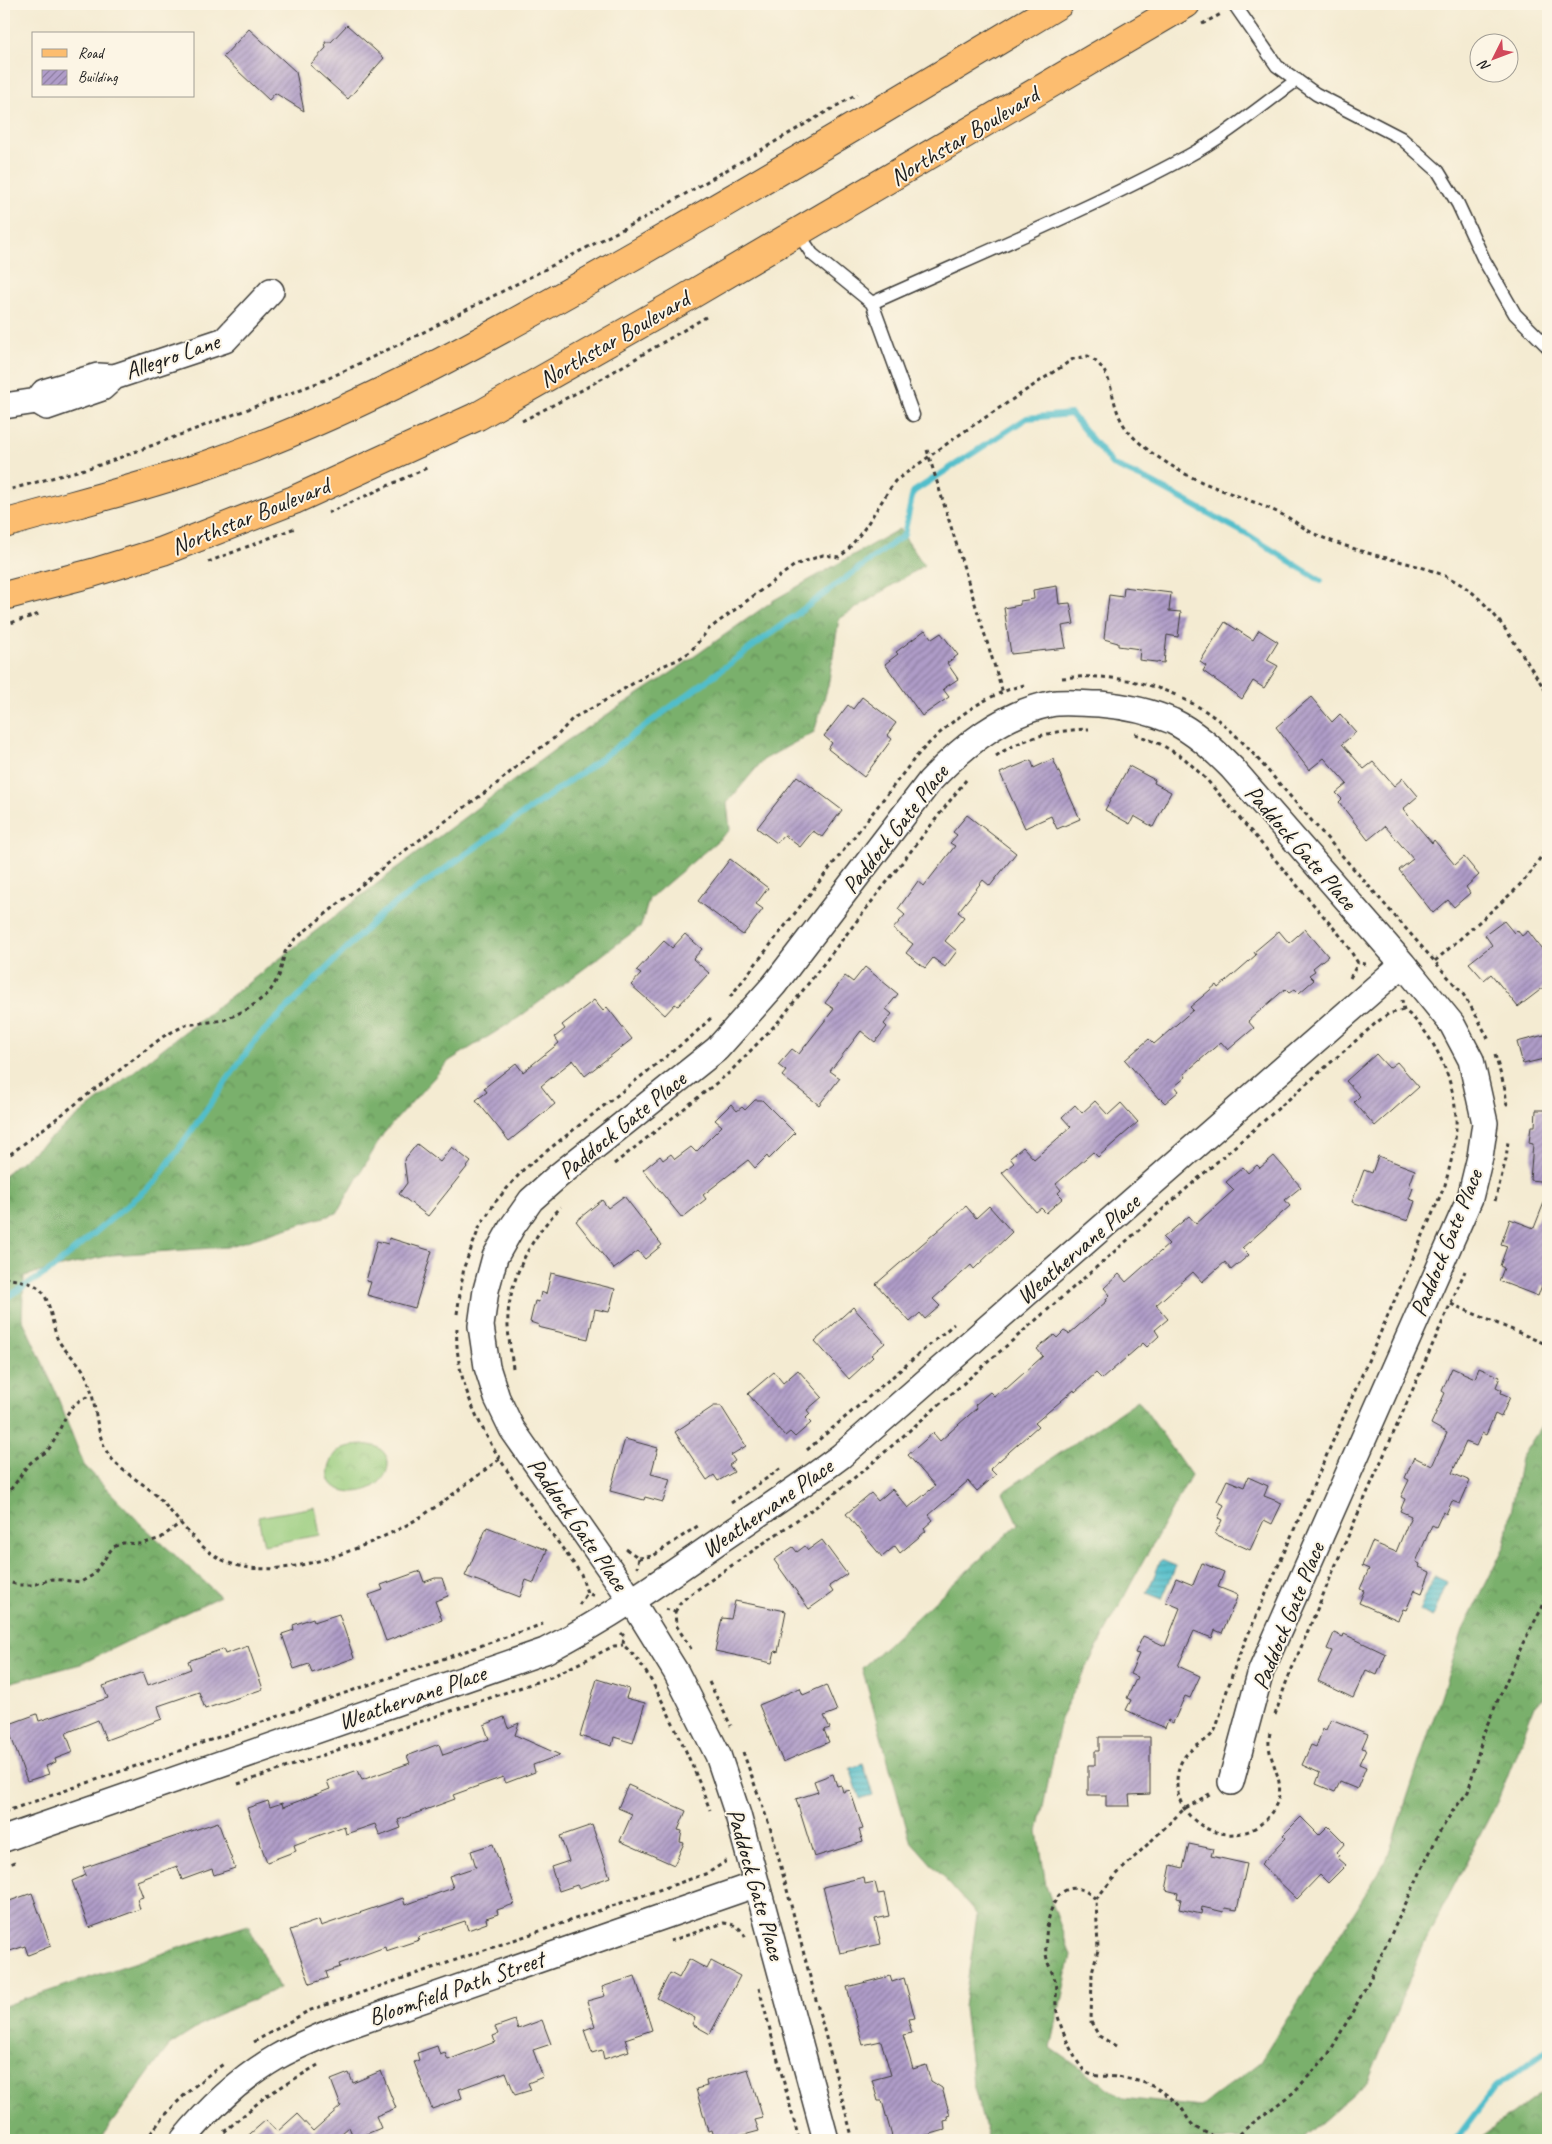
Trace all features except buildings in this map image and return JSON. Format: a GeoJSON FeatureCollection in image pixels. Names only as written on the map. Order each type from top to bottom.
{"type":"FeatureCollection","features":[{"type":"Feature","properties":{"kind":"main road"},"geometry":{"type":"LineString","coordinates":[[4,524],[204,466],[292,431],[453,356],[599,275],[814,151],[1059,4]]}},
{"type":"Feature","properties":{"kind":"main road","name":"Northstar Boulevard"},"geometry":{"type":"LineString","coordinates":[[4,596],[92,573],[163,551],[294,500],[478,416],[798,234],[1186,4]]}},
{"type":"Feature","properties":{"kind":"street","name":"Allegro Lane"},"geometry":{"type":"LineString","coordinates":[[4,406],[36,402],[46,407],[102,388],[114,377],[226,340],[272,291]]}},
{"type":"Feature","properties":{"kind":"street","name":"Paddock Gate Place"},"geometry":{"type":"LineString","coordinates":[[826,2140],[738,1815],[718,1755],[676,1672],[641,1595],[512,1429],[497,1398],[487,1367],[481,1326],[486,1290],[495,1257],[512,1227],[531,1200],[558,1176],[718,1049],[774,985],[930,781],[952,758],[981,734],[1006,721],[1050,704],[1116,705],[1143,710],[1173,722],[1204,741],[1232,768],[1394,972],[1452,1024],[1472,1060],[1485,1123],[1480,1157],[1470,1198],[1261,1671],[1230,1782]]}},
{"type":"Feature","properties":{"kind":"street","name":"Weathervane Place"},"geometry":{"type":"LineString","coordinates":[[4,1839],[545,1651],[610,1615],[796,1489],[841,1456],[1394,972]]}},
{"type":"Feature","properties":{"kind":"street","name":"Bloomfield Path Street"},"geometry":{"type":"LineString","coordinates":[[183,2140],[213,2107],[253,2072],[279,2056],[330,2032],[757,1884]]}},
{"type":"Feature","properties":{"kind":"lane"},"geometry":{"type":"LineString","coordinates":[[1234,4],[1277,66],[1316,94],[1401,138],[1438,171],[1458,204],[1484,260],[1515,314],[1548,348]]}},
{"type":"Feature","properties":{"kind":"lane"},"geometry":{"type":"LineString","coordinates":[[872,302],[1091,204],[1189,155],[1232,127],[1297,80]]}},
{"type":"Feature","properties":{"kind":"lane"},"geometry":{"type":"LineString","coordinates":[[798,234],[812,254],[872,302],[913,415]]}},
{"type":"Feature","properties":{"kind":"path"},"geometry":{"type":"LineString","coordinates":[[4,491],[102,464],[325,380],[416,336],[644,218],[865,90]]}},
{"type":"Feature","properties":{"kind":"path"},"geometry":{"type":"LineString","coordinates":[[4,1159],[164,1036],[186,1025],[224,1020],[248,1009],[269,993],[279,976],[285,952],[295,939],[406,849],[494,786],[557,736],[573,718],[660,667],[690,652],[709,629],[794,565],[823,555],[839,557],[864,528],[895,481],[928,456],[1073,359],[1088,356],[1098,362],[1107,374],[1120,419],[1144,446],[1175,468],[1203,484],[1283,515],[1309,531],[1359,550],[1429,569],[1458,582],[1474,594],[1494,614],[1548,694]]}},
{"type":"Feature","properties":{"kind":"path"},"geometry":{"type":"LineString","coordinates":[[927,450],[1003,693]]}},
{"type":"Feature","properties":{"kind":"path"},"geometry":{"type":"LineString","coordinates":[[1059,678],[1086,675],[1117,677],[1157,687],[1206,710],[1235,733],[1463,994],[1490,1042],[1498,1063],[1505,1089],[1507,1113]]}},
{"type":"Feature","properties":{"kind":"path"},"geometry":{"type":"LineString","coordinates":[[726,1001],[921,751],[953,720],[981,702],[1026,685]]}},
{"type":"Feature","properties":{"kind":"path"},"geometry":{"type":"LineString","coordinates":[[991,759],[1027,740],[1050,732],[1093,728]]}},
{"type":"Feature","properties":{"kind":"path"},"geometry":{"type":"LineString","coordinates":[[1133,734],[1160,744],[1184,758],[1207,780],[1343,939],[1358,963]]}},
{"type":"Feature","properties":{"kind":"path"},"geometry":{"type":"LineString","coordinates":[[607,1169],[722,1079],[751,1053],[780,1020],[970,776]]}},
{"type":"Feature","properties":{"kind":"path"},"geometry":{"type":"LineString","coordinates":[[1435,961],[1514,891],[1529,875],[1548,846]]}},
{"type":"Feature","properties":{"kind":"path"},"geometry":{"type":"LineString","coordinates":[[1271,1730],[1268,1748],[1278,1773],[1280,1791],[1274,1809],[1264,1822],[1248,1832],[1229,1836],[1214,1832],[1196,1822],[1184,1809],[1178,1789],[1178,1772],[1184,1757],[1215,1730],[1237,1660],[1445,1185],[1453,1153],[1456,1127],[1453,1102],[1445,1069],[1431,1040],[1416,1019],[1404,1010],[1394,972],[1372,964],[1358,963]]}},
{"type":"Feature","properties":{"kind":"path"},"geometry":{"type":"LineString","coordinates":[[1350,979],[1358,963]]}},
{"type":"Feature","properties":{"kind":"path"},"geometry":{"type":"LineString","coordinates":[[457,1318],[464,1267],[480,1226],[496,1201],[524,1169],[692,1036],[716,1014]]}},
{"type":"Feature","properties":{"kind":"path"},"geometry":{"type":"LineString","coordinates":[[1494,1203],[1506,1159],[1508,1135]]}},
{"type":"Feature","properties":{"kind":"path"},"geometry":{"type":"LineString","coordinates":[[514,1371],[509,1340],[508,1314],[514,1283],[525,1254],[545,1223],[564,1204]]}},
{"type":"Feature","properties":{"kind":"path"},"geometry":{"type":"LineString","coordinates":[[1273,1722],[1293,1665],[1466,1270]]}},
{"type":"Feature","properties":{"kind":"path"},"geometry":{"type":"LineString","coordinates":[[4,1278],[39,1287],[48,1298],[57,1338],[87,1376],[98,1427],[106,1451],[119,1468],[156,1495],[197,1542],[215,1556],[243,1568],[270,1570],[302,1565],[345,1552],[396,1531],[522,1444]]}},
{"type":"Feature","properties":{"kind":"path"},"geometry":{"type":"LineString","coordinates":[[1451,1304],[1548,1345]]}},
{"type":"Feature","properties":{"kind":"path"},"geometry":{"type":"LineString","coordinates":[[805,1452],[957,1321]]}},
{"type":"Feature","properties":{"kind":"path"},"geometry":{"type":"LineString","coordinates":[[457,1327],[456,1336],[462,1379],[476,1416],[500,1459],[581,1574],[587,1593]]}},
{"type":"Feature","properties":{"kind":"path"},"geometry":{"type":"LineString","coordinates":[[4,1495],[13,1488],[34,1460],[48,1450],[73,1405],[81,1398],[91,1396]]}},
{"type":"Feature","properties":{"kind":"path"},"geometry":{"type":"LineString","coordinates":[[725,1506],[789,1463]]}},
{"type":"Feature","properties":{"kind":"path"},"geometry":{"type":"LineString","coordinates":[[4,1581],[18,1585],[33,1585],[52,1579],[81,1582],[93,1574],[113,1547],[123,1543],[142,1544],[161,1538],[180,1522]]}},
{"type":"Feature","properties":{"kind":"path"},"geometry":{"type":"LineString","coordinates":[[621,1543],[627,1551],[639,1558],[653,1556],[701,1523]]}},
{"type":"Feature","properties":{"kind":"path"},"geometry":{"type":"LineString","coordinates":[[639,1558],[637,1570],[641,1595],[662,1608],[675,1612],[676,1625],[694,1655]]}},
{"type":"Feature","properties":{"kind":"path"},"geometry":{"type":"LineString","coordinates":[[1234,2140],[1245,2129],[1294,2092],[1332,2047],[1371,1977],[1438,1835],[1452,1812],[1468,1792],[1484,1732],[1523,1643],[1542,1608],[1548,1591]]}},
{"type":"Feature","properties":{"kind":"path"},"geometry":{"type":"LineString","coordinates":[[574,1609],[587,1593]]}},
{"type":"Feature","properties":{"kind":"path"},"geometry":{"type":"LineString","coordinates":[[587,1593],[598,1597],[624,1636],[623,1645],[633,1653],[646,1672],[674,1724],[697,1775],[713,1818]]}},
{"type":"Feature","properties":{"kind":"path"},"geometry":{"type":"LineString","coordinates":[[4,1812],[550,1621]]}},
{"type":"Feature","properties":{"kind":"path"},"geometry":{"type":"LineString","coordinates":[[708,1681],[733,1730]]}},
{"type":"Feature","properties":{"kind":"path"},"geometry":{"type":"LineString","coordinates":[[740,1746],[772,1833],[851,2137],[854,2140]]}},
{"type":"Feature","properties":{"kind":"path"},"geometry":{"type":"LineString","coordinates":[[1116,2046],[1099,2036],[1090,2022],[1092,1972],[1098,1950],[1096,1899],[1116,1875],[1184,1809],[1230,1782]]}},
{"type":"Feature","properties":{"kind":"path"},"geometry":{"type":"LineString","coordinates":[[252,2044],[308,2010],[334,2000],[708,1873],[725,1862],[725,1853]]}},
{"type":"Feature","properties":{"kind":"path"},"geometry":{"type":"LineString","coordinates":[[1096,1899],[1083,1890],[1067,1890],[1059,1895],[1053,1903],[1047,1934],[1046,1954],[1050,1971],[1057,1983],[1056,2006],[1061,2024],[1076,2059],[1083,2070],[1095,2076],[1136,2080],[1154,2087],[1180,2106],[1188,2120],[1196,2128],[1216,2140]]}},
{"type":"Feature","properties":{"kind":"path"},"geometry":{"type":"LineString","coordinates":[[738,1927],[740,1921]]}},
{"type":"Feature","properties":{"kind":"path"},"geometry":{"type":"LineString","coordinates":[[665,1942],[724,1923],[733,1924],[738,1927],[745,1936],[748,1946]]}},
{"type":"Feature","properties":{"kind":"path"},"geometry":{"type":"LineString","coordinates":[[758,1984],[799,2140]]}},
{"type":"Feature","properties":{"kind":"path"},"geometry":{"type":"LineString","coordinates":[[146,2140],[158,2123],[194,2085],[231,2058]]}},
{"type":"Feature","properties":{"kind":"path"},"geometry":{"type":"LineString","coordinates":[[222,2134],[266,2096],[325,2060]]}},
{"type":"Feature","properties":{"kind":"green space"},"geometry":{"type":"Polygon","coordinates":[[[899,529],[924,565],[839,619],[828,686],[814,732],[763,760],[727,803],[730,830],[649,899],[641,926],[518,1018],[449,1061],[383,1134],[337,1213],[227,1247],[111,1255],[24,1276],[22,1318],[54,1388],[84,1465],[143,1526],[220,1596],[81,1664],[4,1684],[4,1175],[161,1050],[565,742],[671,673],[774,600],[899,529]]]}},
{"type":"Feature","properties":{"kind":"green space"},"geometry":{"type":"Polygon","coordinates":[[[1138,1400],[1191,1475],[1062,1714],[1038,1832],[1046,1886],[1071,1955],[1051,2048],[1123,2098],[1201,2107],[1260,2062],[1386,1861],[1463,1630],[1505,1545],[1521,1458],[1548,1416],[1548,1694],[1536,1703],[1498,1800],[1424,1944],[1368,2082],[1301,2140],[988,2140],[973,2084],[964,2007],[977,1915],[910,1840],[862,1668],[1018,1524],[1003,1492],[1138,1400]]]}},
{"type":"Feature","properties":{"kind":"green space"},"geometry":{"type":"Polygon","coordinates":[[[362,1444],[377,1447],[385,1454],[388,1462],[387,1471],[374,1486],[364,1491],[352,1492],[339,1489],[333,1485],[329,1474],[329,1468],[334,1456],[343,1448],[362,1444]]]}},
{"type":"Feature","properties":{"kind":"green space"},"geometry":{"type":"Polygon","coordinates":[[[315,1507],[320,1535],[264,1545],[258,1517],[315,1507]]]}},
{"type":"Feature","properties":{"kind":"green space"},"geometry":{"type":"Polygon","coordinates":[[[248,1925],[279,1988],[217,2015],[169,2046],[99,2140],[4,2140],[4,2006],[248,1925]]]}},
{"type":"Feature","properties":{"kind":"green space"},"geometry":{"type":"Polygon","coordinates":[[[1548,2087],[1548,2140],[1477,2140],[1548,2087]]]}},
{"type":"Feature","properties":{"kind":"water"},"geometry":{"type":"Polygon","coordinates":[[[1161,1560],[1176,1566],[1162,1599],[1147,1593],[1161,1560]]]}},
{"type":"Feature","properties":{"kind":"water"},"geometry":{"type":"Polygon","coordinates":[[[1434,1576],[1447,1582],[1433,1617],[1419,1611],[1434,1576]]]}},
{"type":"Feature","properties":{"kind":"water"},"geometry":{"type":"Polygon","coordinates":[[[863,1764],[873,1795],[860,1799],[850,1768],[863,1764]]]}},
{"type":"Feature","properties":{"kind":"waterway"},"geometry":{"type":"LineString","coordinates":[[4,1299],[51,1270],[156,1181],[256,1039],[381,914],[588,768],[904,535],[913,492],[1027,418],[1071,414],[1113,465],[1151,482],[1250,536],[1321,581]]}},
{"type":"Feature","properties":{"kind":"waterway"},"geometry":{"type":"LineString","coordinates":[[1456,2140],[1495,2088],[1548,2049]]}}]}
